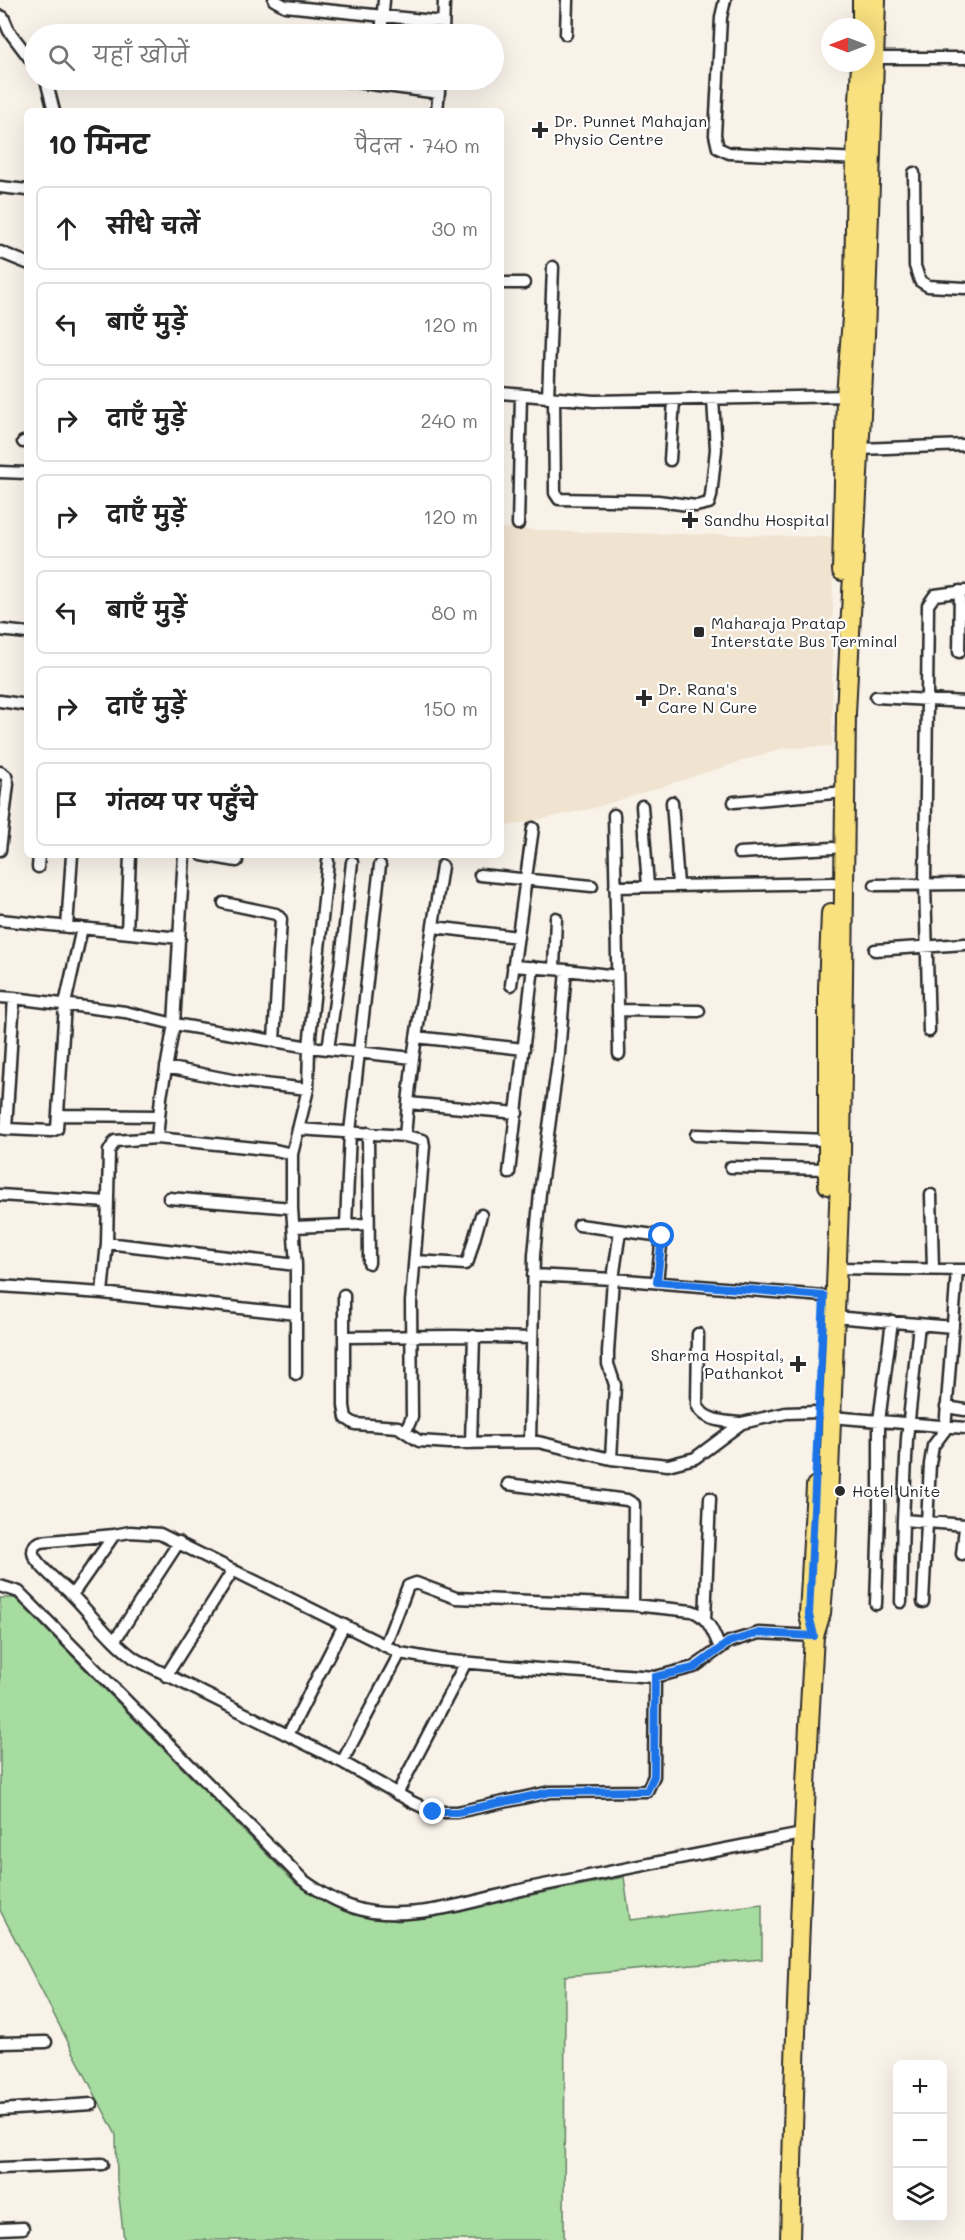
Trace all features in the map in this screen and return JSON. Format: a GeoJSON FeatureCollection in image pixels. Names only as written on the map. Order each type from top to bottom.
{"type":"FeatureCollection","features":[{"type":"Feature","properties":{"kind":"main road"},"geometry":{"type":"LineString","coordinates":[[862,0],[862,18]]}},
{"type":"Feature","properties":{"kind":"main road"},"geometry":{"type":"LineString","coordinates":[[873,18],[876,0]]}},
{"type":"Feature","properties":{"kind":"main road"},"geometry":{"type":"LineString","coordinates":[[825,1414],[824,1296],[828,1169],[828,988],[834,793],[854,396],[854,292],[867,72]]}},
{"type":"Feature","properties":{"kind":"main road"},"geometry":{"type":"LineString","coordinates":[[790,2240],[802,1834],[814,1636],[809,1615],[834,1317],[841,1152],[846,713],[860,448],[854,396]]}},
{"type":"Feature","properties":{"kind":"street"},"geometry":{"type":"LineString","coordinates":[[274,0],[285,6],[443,22],[444,0]]}},
{"type":"Feature","properties":{"kind":"street"},"geometry":{"type":"LineString","coordinates":[[382,24],[384,0]]}},
{"type":"Feature","properties":{"kind":"street"},"geometry":{"type":"LineString","coordinates":[[566,34],[567,0]]}},
{"type":"Feature","properties":{"kind":"street"},"geometry":{"type":"LineString","coordinates":[[725,0],[721,17],[716,135],[718,148],[729,153],[863,159]]}},
{"type":"Feature","properties":{"kind":"street"},"geometry":{"type":"LineString","coordinates":[[0,16],[3,17],[9,31],[24,51]]}},
{"type":"Feature","properties":{"kind":"street"},"geometry":{"type":"LineString","coordinates":[[875,60],[965,58]]}},
{"type":"Feature","properties":{"kind":"street"},"geometry":{"type":"LineString","coordinates":[[49,90],[53,108]]}},
{"type":"Feature","properties":{"kind":"street"},"geometry":{"type":"LineString","coordinates":[[416,90],[439,93]]}},
{"type":"Feature","properties":{"kind":"street"},"geometry":{"type":"LineString","coordinates":[[437,108],[439,90]]}},
{"type":"Feature","properties":{"kind":"street"},"geometry":{"type":"LineString","coordinates":[[914,173],[915,266],[920,281],[928,286],[965,288]]}},
{"type":"Feature","properties":{"kind":"street"},"geometry":{"type":"LineString","coordinates":[[0,187],[24,190]]}},
{"type":"Feature","properties":{"kind":"street"},"geometry":{"type":"LineString","coordinates":[[0,252],[24,262]]}},
{"type":"Feature","properties":{"kind":"street"},"geometry":{"type":"LineString","coordinates":[[553,267],[551,398],[555,493],[559,500],[658,501],[696,506],[709,503],[716,449],[712,399]]}},
{"type":"Feature","properties":{"kind":"street"},"geometry":{"type":"LineString","coordinates":[[504,283],[524,284]]}},
{"type":"Feature","properties":{"kind":"street"},"geometry":{"type":"LineString","coordinates":[[504,393],[594,401],[854,396]]}},
{"type":"Feature","properties":{"kind":"street"},"geometry":{"type":"LineString","coordinates":[[518,524],[521,395]]}},
{"type":"Feature","properties":{"kind":"street"},"geometry":{"type":"LineString","coordinates":[[670,460],[674,400]]}},
{"type":"Feature","properties":{"kind":"street"},"geometry":{"type":"LineString","coordinates":[[860,448],[965,445]]}},
{"type":"Feature","properties":{"kind":"street"},"geometry":{"type":"LineString","coordinates":[[0,472],[24,472]]}},
{"type":"Feature","properties":{"kind":"street"},"geometry":{"type":"LineString","coordinates":[[929,1031],[925,884],[928,605],[935,595],[962,591],[958,652]]}},
{"type":"Feature","properties":{"kind":"street"},"geometry":{"type":"LineString","coordinates":[[0,630],[24,633]]}},
{"type":"Feature","properties":{"kind":"street"},"geometry":{"type":"LineString","coordinates":[[876,698],[965,702]]}},
{"type":"Feature","properties":{"kind":"street"},"geometry":{"type":"LineString","coordinates":[[0,700],[24,704]]}},
{"type":"Feature","properties":{"kind":"street"},"geometry":{"type":"LineString","coordinates":[[0,772],[6,776],[8,784],[0,850]]}},
{"type":"Feature","properties":{"kind":"street"},"geometry":{"type":"LineString","coordinates":[[734,802],[834,793]]}},
{"type":"Feature","properties":{"kind":"street"},"geometry":{"type":"LineString","coordinates":[[672,802],[678,885]]}},
{"type":"Feature","properties":{"kind":"street"},"geometry":{"type":"LineString","coordinates":[[642,806],[648,886]]}},
{"type":"Feature","properties":{"kind":"street"},"geometry":{"type":"LineString","coordinates":[[614,815],[619,1054]]}},
{"type":"Feature","properties":{"kind":"street"},"geometry":{"type":"LineString","coordinates":[[511,985],[533,828]]}},
{"type":"Feature","properties":{"kind":"street"},"geometry":{"type":"LineString","coordinates":[[739,853],[833,848]]}},
{"type":"Feature","properties":{"kind":"street"},"geometry":{"type":"LineString","coordinates":[[38,867],[39,858]]}},
{"type":"Feature","properties":{"kind":"street"},"geometry":{"type":"LineString","coordinates":[[67,927],[72,858]]}},
{"type":"Feature","properties":{"kind":"street"},"geometry":{"type":"LineString","coordinates":[[127,932],[130,858]]}},
{"type":"Feature","properties":{"kind":"street"},"geometry":{"type":"LineString","coordinates":[[157,1138],[158,1116],[174,1024],[184,858]]}},
{"type":"Feature","properties":{"kind":"street"},"geometry":{"type":"LineString","coordinates":[[220,858],[237,861]]}},
{"type":"Feature","properties":{"kind":"street"},"geometry":{"type":"LineString","coordinates":[[296,1374],[296,1265],[292,1208],[292,1154],[308,1089],[309,1047],[328,861]]}},
{"type":"Feature","properties":{"kind":"street"},"geometry":{"type":"LineString","coordinates":[[328,1049],[341,962],[352,862]]}},
{"type":"Feature","properties":{"kind":"street"},"geometry":{"type":"LineString","coordinates":[[346,1224],[350,1132],[380,866]]}},
{"type":"Feature","properties":{"kind":"street"},"geometry":{"type":"LineString","coordinates":[[405,1136],[413,1058],[442,866]]}},
{"type":"Feature","properties":{"kind":"street"},"geometry":{"type":"LineString","coordinates":[[480,875],[592,886]]}},
{"type":"Feature","properties":{"kind":"street"},"geometry":{"type":"LineString","coordinates":[[615,887],[833,883]]}},
{"type":"Feature","properties":{"kind":"street"},"geometry":{"type":"LineString","coordinates":[[875,885],[965,884]]}},
{"type":"Feature","properties":{"kind":"street"},"geometry":{"type":"LineString","coordinates":[[224,903],[276,914],[282,919],[274,1041]]}},
{"type":"Feature","properties":{"kind":"street"},"geometry":{"type":"LineString","coordinates":[[554,968],[556,918]]}},
{"type":"Feature","properties":{"kind":"street"},"geometry":{"type":"LineString","coordinates":[[0,920],[180,938]]}},
{"type":"Feature","properties":{"kind":"street"},"geometry":{"type":"LineString","coordinates":[[434,927],[518,937]]}},
{"type":"Feature","properties":{"kind":"street"},"geometry":{"type":"LineString","coordinates":[[14,998],[3,1128],[54,1131],[57,1129],[59,1115],[65,1004],[82,928]]}},
{"type":"Feature","properties":{"kind":"street"},"geometry":{"type":"LineString","coordinates":[[875,950],[965,944]]}},
{"type":"Feature","properties":{"kind":"street"},"geometry":{"type":"LineString","coordinates":[[513,966],[554,968],[617,976]]}},
{"type":"Feature","properties":{"kind":"street"},"geometry":{"type":"LineString","coordinates":[[509,1173],[533,967]]}},
{"type":"Feature","properties":{"kind":"street"},"geometry":{"type":"LineString","coordinates":[[530,1442],[533,1275],[540,1193],[559,1054],[566,970]]}},
{"type":"Feature","properties":{"kind":"street"},"geometry":{"type":"LineString","coordinates":[[0,997],[125,1012],[174,1024],[309,1047],[413,1058]]}},
{"type":"Feature","properties":{"kind":"street"},"geometry":{"type":"LineString","coordinates":[[618,1010],[699,1011]]}},
{"type":"Feature","properties":{"kind":"street"},"geometry":{"type":"LineString","coordinates":[[416,1037],[524,1049]]}},
{"type":"Feature","properties":{"kind":"street"},"geometry":{"type":"LineString","coordinates":[[166,1067],[237,1081],[308,1089]]}},
{"type":"Feature","properties":{"kind":"street"},"geometry":{"type":"LineString","coordinates":[[408,1103],[517,1113]]}},
{"type":"Feature","properties":{"kind":"street"},"geometry":{"type":"LineString","coordinates":[[59,1115],[158,1116]]}},
{"type":"Feature","properties":{"kind":"street"},"geometry":{"type":"LineString","coordinates":[[298,1129],[405,1136],[420,1138],[424,1142],[411,1302],[412,1417],[406,1431]]}},
{"type":"Feature","properties":{"kind":"street"},"geometry":{"type":"LineString","coordinates":[[368,1133],[369,1263]]}},
{"type":"Feature","properties":{"kind":"street"},"geometry":{"type":"LineString","coordinates":[[696,1135],[827,1140]]}},
{"type":"Feature","properties":{"kind":"street"},"geometry":{"type":"LineString","coordinates":[[102,1293],[107,1243],[109,1151],[115,1140],[157,1138],[275,1150],[292,1154]]}},
{"type":"Feature","properties":{"kind":"street"},"geometry":{"type":"LineString","coordinates":[[731,1167],[828,1169]]}},
{"type":"Feature","properties":{"kind":"street"},"geometry":{"type":"LineString","coordinates":[[0,1195],[107,1202]]}},
{"type":"Feature","properties":{"kind":"street"},"geometry":{"type":"LineString","coordinates":[[931,1196],[933,1269]]}},
{"type":"Feature","properties":{"kind":"street"},"geometry":{"type":"LineString","coordinates":[[169,1198],[292,1208]]}},
{"type":"Feature","properties":{"kind":"street"},"geometry":{"type":"LineString","coordinates":[[415,1261],[465,1264],[468,1261],[481,1215]]}},
{"type":"Feature","properties":{"kind":"street"},"geometry":{"type":"LineString","coordinates":[[294,1227],[368,1224]]}},
{"type":"Feature","properties":{"kind":"street"},"geometry":{"type":"LineString","coordinates":[[579,1225],[662,1236],[657,1282]]}},
{"type":"Feature","properties":{"kind":"street"},"geometry":{"type":"LineString","coordinates":[[611,1459],[615,1385],[608,1364],[608,1352],[613,1278],[620,1231]]}},
{"type":"Feature","properties":{"kind":"street"},"geometry":{"type":"LineString","coordinates":[[107,1243],[296,1265]]}},
{"type":"Feature","properties":{"kind":"street"},"geometry":{"type":"LineString","coordinates":[[835,1268],[961,1270],[953,1327],[945,1427],[942,1436],[933,1446],[932,1452],[923,1602]]}},
{"type":"Feature","properties":{"kind":"street"},"geometry":{"type":"LineString","coordinates":[[533,1275],[613,1278],[824,1296]]}},
{"type":"Feature","properties":{"kind":"street"},"geometry":{"type":"LineString","coordinates":[[0,1286],[102,1293],[296,1314]]}},
{"type":"Feature","properties":{"kind":"street"},"geometry":{"type":"LineString","coordinates":[[344,1294],[344,1406],[346,1418],[356,1424],[398,1427],[419,1441],[538,1442],[611,1459],[668,1465],[701,1455],[742,1423]]}},
{"type":"Feature","properties":{"kind":"street"},"geometry":{"type":"LineString","coordinates":[[834,1317],[953,1327]]}},
{"type":"Feature","properties":{"kind":"street"},"geometry":{"type":"LineString","coordinates":[[876,1604],[879,1421],[892,1321]]}},
{"type":"Feature","properties":{"kind":"street"},"geometry":{"type":"LineString","coordinates":[[901,1602],[909,1424],[920,1324]]}},
{"type":"Feature","properties":{"kind":"street"},"geometry":{"type":"LineString","coordinates":[[698,1334],[698,1409],[723,1422],[742,1423],[786,1413],[825,1414],[965,1428]]}},
{"type":"Feature","properties":{"kind":"street"},"geometry":{"type":"LineString","coordinates":[[471,1443],[474,1336]]}},
{"type":"Feature","properties":{"kind":"street"},"geometry":{"type":"LineString","coordinates":[[344,1337],[532,1338]]}},
{"type":"Feature","properties":{"kind":"street"},"geometry":{"type":"LineString","coordinates":[[946,1407],[965,1410]]}},
{"type":"Feature","properties":{"kind":"street"},"geometry":{"type":"LineString","coordinates":[[508,1484],[627,1500],[634,1504],[633,1605]]}},
{"type":"Feature","properties":{"kind":"street"},"geometry":{"type":"LineString","coordinates":[[705,1620],[710,1498]]}},
{"type":"Feature","properties":{"kind":"street"},"geometry":{"type":"LineString","coordinates":[[903,1520],[965,1527],[962,1554]]}},
{"type":"Feature","properties":{"kind":"street"},"geometry":{"type":"LineString","coordinates":[[655,1677],[654,1776],[647,1791],[550,1792],[446,1813],[422,1808],[342,1762],[166,1676],[131,1656],[34,1557],[34,1545],[40,1542],[130,1532],[150,1532],[179,1542],[400,1653],[466,1662],[655,1677],[694,1668],[720,1648],[740,1638],[759,1633],[814,1636]]}},
{"type":"Feature","properties":{"kind":"street"},"geometry":{"type":"LineString","coordinates":[[72,1595],[114,1535]]}},
{"type":"Feature","properties":{"kind":"street"},"geometry":{"type":"LineString","coordinates":[[115,1640],[179,1542]]}},
{"type":"Feature","properties":{"kind":"street"},"geometry":{"type":"LineString","coordinates":[[166,1676],[233,1570]]}},
{"type":"Feature","properties":{"kind":"street"},"geometry":{"type":"LineString","coordinates":[[385,1646],[406,1591],[412,1583],[456,1598],[633,1605],[692,1611],[700,1614],[705,1620],[720,1648]]}},
{"type":"Feature","properties":{"kind":"street"},"geometry":{"type":"LineString","coordinates":[[0,1586],[19,1592],[303,1880],[338,1902],[354,1907],[371,1912],[393,1913],[444,1908],[617,1870],[802,1834]]}},
{"type":"Feature","properties":{"kind":"street"},"geometry":{"type":"LineString","coordinates":[[288,1736],[344,1625]]}},
{"type":"Feature","properties":{"kind":"street"},"geometry":{"type":"LineString","coordinates":[[342,1762],[400,1653]]}},
{"type":"Feature","properties":{"kind":"street"},"geometry":{"type":"LineString","coordinates":[[397,1794],[466,1662]]}},
{"type":"Feature","properties":{"kind":"street"},"geometry":{"type":"LineString","coordinates":[[0,2043],[46,2042]]}},
{"type":"Feature","properties":{"kind":"street"},"geometry":{"type":"LineString","coordinates":[[0,2110],[92,2104]]}},
{"type":"Feature","properties":{"kind":"street"},"geometry":{"type":"LineString","coordinates":[[0,2168],[102,2164]]}},
{"type":"Feature","properties":{"kind":"street"},"geometry":{"type":"LineString","coordinates":[[0,2229],[23,2228]]}},
{"type":"Feature","properties":{"kind":"shaded area","name":"Maharaja Pratap Interstate Bus Terminal"},"geometry":{"type":"Polygon","coordinates":[[[504,528],[568,532],[833,537],[832,746],[783,748],[594,808],[504,828],[504,528]]]}},
{"type":"Feature","properties":{"kind":"green space"},"geometry":{"type":"Polygon","coordinates":[[[0,1598],[15,1598],[297,1885],[353,1913],[398,1921],[624,1877],[630,1920],[762,1904],[762,1959],[565,1976],[564,2240],[124,2240],[117,2180],[116,2135],[0,1910],[0,1598]]]}},
{"type":"Feature","properties":{"kind":"place","name":"Dr. Punnet Mahajan Physio Centre"},"geometry":{"type":"Point","coordinates":[540,130]}},
{"type":"Feature","properties":{"kind":"place","name":"Sandhu Hospital"},"geometry":{"type":"Point","coordinates":[690,520]}},
{"type":"Feature","properties":{"kind":"place","name":"Maharaja Pratap Interstate Bus Terminal"},"geometry":{"type":"Point","coordinates":[699,632]}},
{"type":"Feature","properties":{"kind":"place","name":"Dr. Rana's Care N Cure"},"geometry":{"type":"Point","coordinates":[644,698]}},
{"type":"Feature","properties":{"kind":"place","name":"Sharma Hospital, Pathankot"},"geometry":{"type":"Point","coordinates":[798,1364]}},
{"type":"Feature","properties":{"kind":"place","name":"Hotel Unite"},"geometry":{"type":"Point","coordinates":[840,1491]}},
{"type":"Feature","properties":{"kind":"route"},"geometry":{"type":"LineString","coordinates":[[433,1812],[457,1812],[550,1792],[647,1791],[654,1776],[655,1677],[694,1668],[729,1642],[759,1633],[814,1636],[809,1615],[824,1296],[657,1282],[662,1236]]}}]}
